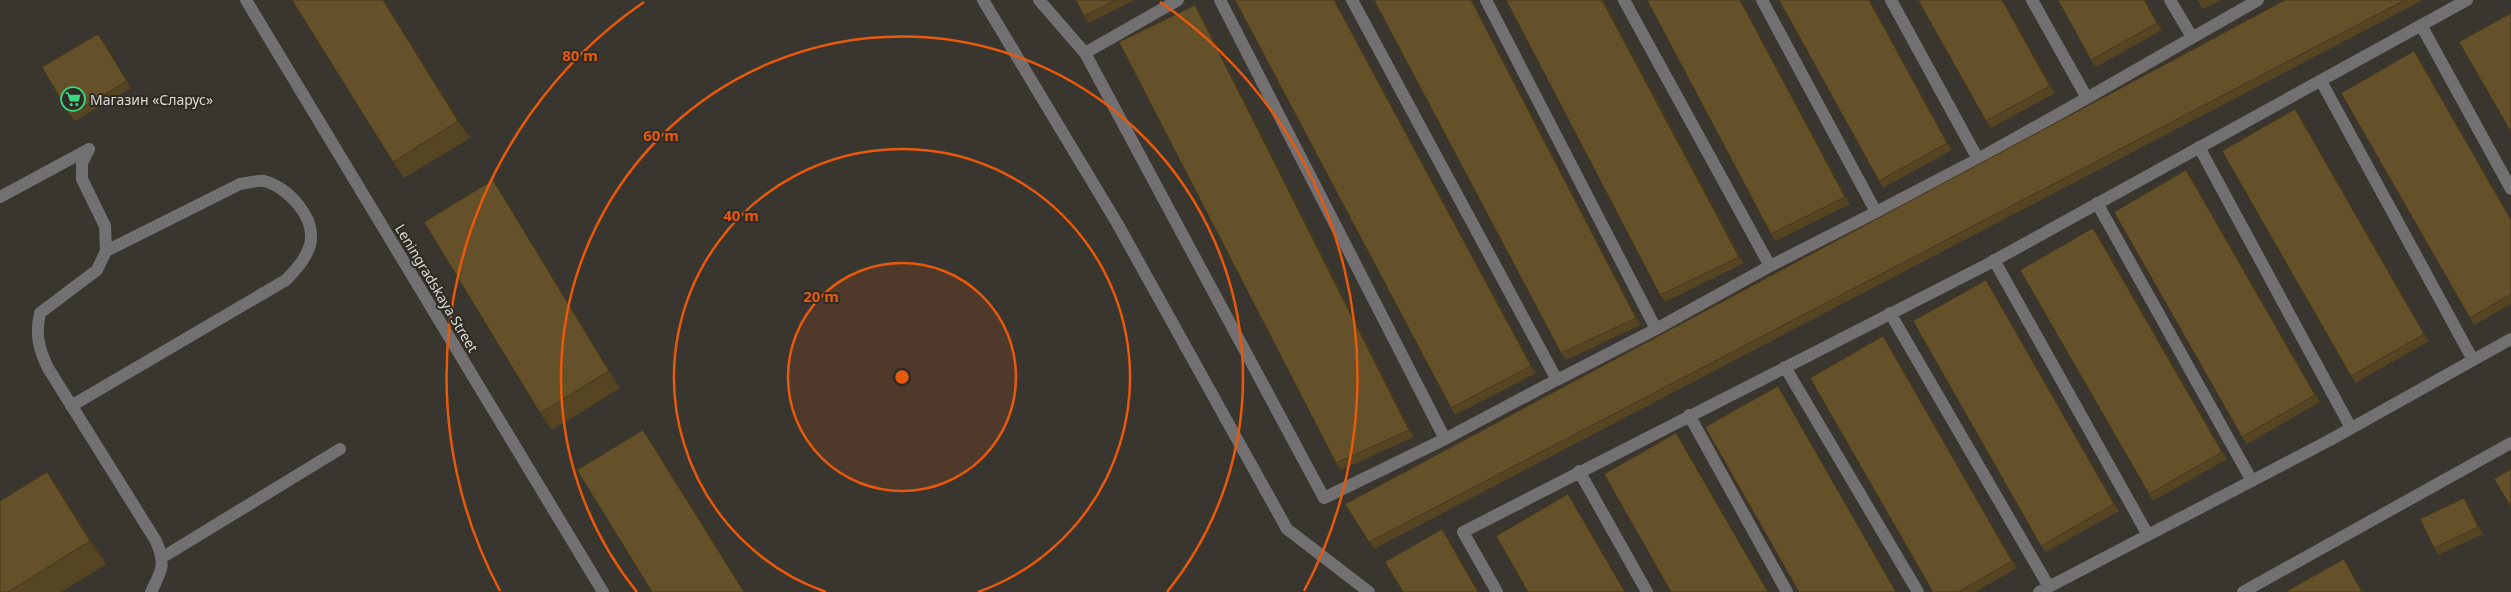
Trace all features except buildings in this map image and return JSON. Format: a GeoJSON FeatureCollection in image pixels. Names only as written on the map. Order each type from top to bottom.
{"type":"FeatureCollection","features":[{"type":"Feature","properties":{"kind":"street","name":"Leningradskaya Street"},"geometry":{"type":"LineString","coordinates":[[246,0],[604,592]]}},
{"type":"Feature","properties":{"kind":"street"},"geometry":{"type":"LineString","coordinates":[[983,0],[1117,223],[1287,529],[1369,592]]}},
{"type":"Feature","properties":{"kind":"street"},"geometry":{"type":"LineString","coordinates":[[1039,0],[1085,53],[1324,498],[1445,439],[1656,329],[1770,266],[1978,159],[2258,0]]}},
{"type":"Feature","properties":{"kind":"street"},"geometry":{"type":"LineString","coordinates":[[1085,53],[1178,0]]}},
{"type":"Feature","properties":{"kind":"street"},"geometry":{"type":"LineString","coordinates":[[1220,0],[1445,439]]}},
{"type":"Feature","properties":{"kind":"street"},"geometry":{"type":"LineString","coordinates":[[1352,0],[1557,380],[1562,377]]}},
{"type":"Feature","properties":{"kind":"street"},"geometry":{"type":"LineString","coordinates":[[1486,0],[1656,329]]}},
{"type":"Feature","properties":{"kind":"street"},"geometry":{"type":"LineString","coordinates":[[1624,0],[1770,266]]}},
{"type":"Feature","properties":{"kind":"street"},"geometry":{"type":"LineString","coordinates":[[1762,0],[1876,212]]}},
{"type":"Feature","properties":{"kind":"street"},"geometry":{"type":"LineString","coordinates":[[1891,0],[1978,159]]}},
{"type":"Feature","properties":{"kind":"street"},"geometry":{"type":"LineString","coordinates":[[2032,0],[2087,98]]}},
{"type":"Feature","properties":{"kind":"street"},"geometry":{"type":"LineString","coordinates":[[2170,0],[2192,37]]}},
{"type":"Feature","properties":{"kind":"street"},"geometry":{"type":"LineString","coordinates":[[1497,592],[1463,532],[1994,260],[2467,0]]}},
{"type":"Feature","properties":{"kind":"street"},"geometry":{"type":"LineString","coordinates":[[2421,26],[2511,189]]}},
{"type":"Feature","properties":{"kind":"street"},"geometry":{"type":"LineString","coordinates":[[2320,81],[2473,360]]}},
{"type":"Feature","properties":{"kind":"street"},"geometry":{"type":"LineString","coordinates":[[2200,147],[2351,428]]}},
{"type":"Feature","properties":{"kind":"street"},"geometry":{"type":"LineString","coordinates":[[0,197],[89,149],[82,163],[82,179],[105,226],[106,251],[96,270],[40,313],[36,331],[39,350],[156,541],[163,557],[162,570],[151,592]]}},
{"type":"Feature","properties":{"kind":"street"},"geometry":{"type":"LineString","coordinates":[[72,406],[286,280],[303,262],[310,244],[310,226],[292,196],[282,188],[262,180],[240,184],[106,251]]}},
{"type":"Feature","properties":{"kind":"street"},"geometry":{"type":"LineString","coordinates":[[2098,203],[2252,481]]}},
{"type":"Feature","properties":{"kind":"street"},"geometry":{"type":"LineString","coordinates":[[1994,260],[2148,535]]}},
{"type":"Feature","properties":{"kind":"street"},"geometry":{"type":"LineString","coordinates":[[1890,313],[2044,589],[2252,481],[2511,339]]}},
{"type":"Feature","properties":{"kind":"street"},"geometry":{"type":"LineString","coordinates":[[1785,367],[1918,592]]}},
{"type":"Feature","properties":{"kind":"street"},"geometry":{"type":"LineString","coordinates":[[1689,416],[1786,592]]}},
{"type":"Feature","properties":{"kind":"street"},"geometry":{"type":"LineString","coordinates":[[2243,592],[2511,443]]}},
{"type":"Feature","properties":{"kind":"street"},"geometry":{"type":"LineString","coordinates":[[163,557],[340,450]]}},
{"type":"Feature","properties":{"kind":"street"},"geometry":{"type":"LineString","coordinates":[[1579,471],[1647,592]]}},
{"type":"Feature","properties":{"kind":"place","name":"Магазин «Сларус»"},"geometry":{"type":"Point","coordinates":[73,99]}}]}
